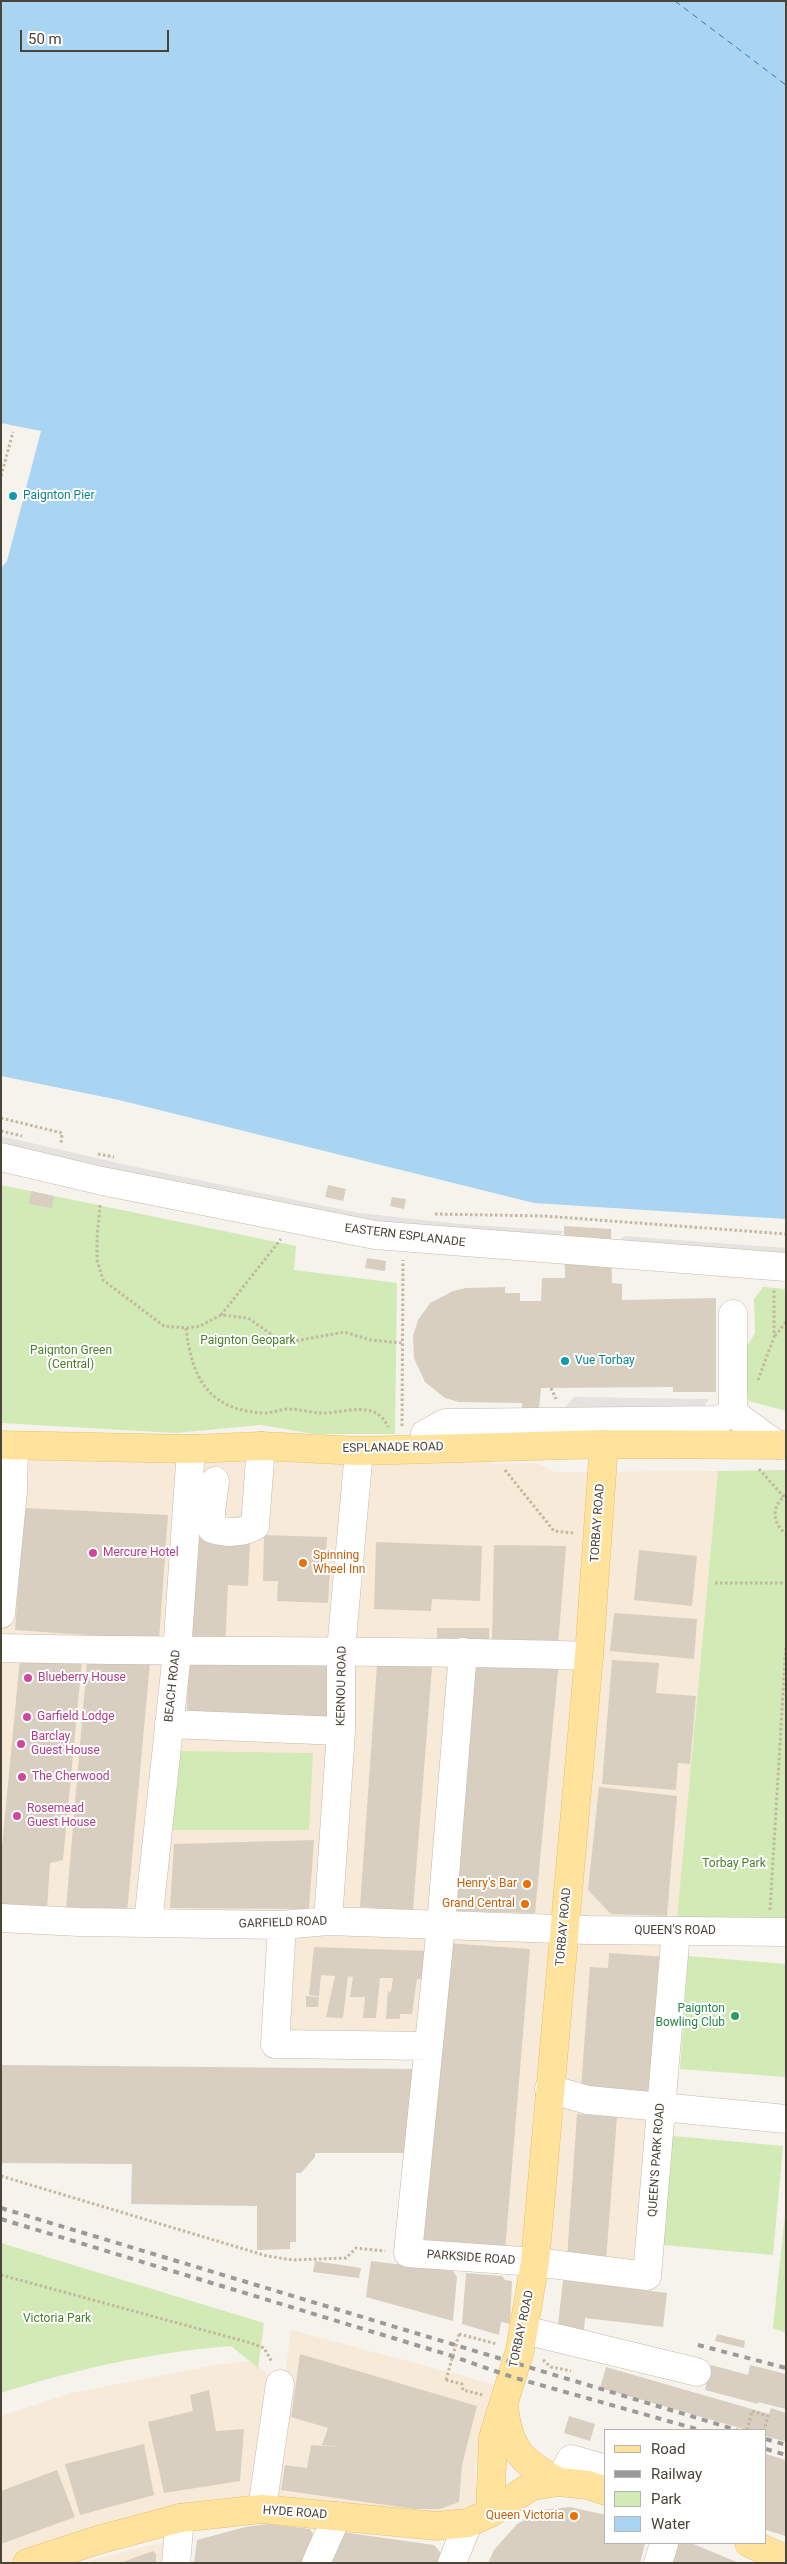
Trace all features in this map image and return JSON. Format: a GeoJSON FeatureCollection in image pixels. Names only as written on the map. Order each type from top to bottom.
{"type":"FeatureCollection","features":[{"type":"Feature","properties":{"kind":"main road","name":"ESPLANADE ROAD"},"geometry":{"type":"LineString","coordinates":[[7,1445],[192,1449],[261,1446],[359,1451],[396,1448],[604,1444],[781,1445]]}},
{"type":"Feature","properties":{"kind":"main road","name":"TORBAY ROAD"},"geometry":{"type":"LineString","coordinates":[[479,2518],[496,2425],[504,2406],[524,2330],[534,2262],[589,1656],[604,1444]]}},
{"type":"Feature","properties":{"kind":"main road","name":"TORBAY ROAD"},"geometry":{"type":"LineString","coordinates":[[504,2406],[510,2436],[517,2453],[536,2469],[559,2482]]}},
{"type":"Feature","properties":{"kind":"main road","name":"HYDE ROAD"},"geometry":{"type":"LineString","coordinates":[[27,2563],[98,2540],[180,2518],[262,2509],[436,2526],[479,2518],[532,2486],[559,2482]]}},
{"type":"Feature","properties":{"kind":"main road"},"geometry":{"type":"LineString","coordinates":[[559,2482],[588,2485],[604,2490]]}},
{"type":"Feature","properties":{"kind":"street","name":"EASTERN ESPLANADE"},"geometry":{"type":"LineString","coordinates":[[1,1157],[102,1181],[293,1220],[403,1238],[780,1267]]}},
{"type":"Feature","properties":{"kind":"street"},"geometry":{"type":"LineString","coordinates":[[733,1314],[733,1413]]}},
{"type":"Feature","properties":{"kind":"street"},"geometry":{"type":"LineString","coordinates":[[733,1413],[781,1445]]}},
{"type":"Feature","properties":{"kind":"street"},"geometry":{"type":"LineString","coordinates":[[425,1448],[425,1434],[446,1423],[718,1420],[733,1413]]}},
{"type":"Feature","properties":{"kind":"street"},"geometry":{"type":"LineString","coordinates":[[1,1614],[12,1501],[7,1445]]}},
{"type":"Feature","properties":{"kind":"street"},"geometry":{"type":"LineString","coordinates":[[215,1481],[211,1511],[200,1530],[244,1530],[255,1526],[261,1446]]}},
{"type":"Feature","properties":{"kind":"street","name":"BEACH ROAD"},"geometry":{"type":"LineString","coordinates":[[148,1923],[177,1652],[200,1530],[192,1449]]}},
{"type":"Feature","properties":{"kind":"street","name":"KERNOU ROAD"},"geometry":{"type":"LineString","coordinates":[[328,1921],[341,1731],[341,1650],[359,1451]]}},
{"type":"Feature","properties":{"kind":"street"},"geometry":{"type":"LineString","coordinates":[[1,1648],[177,1652],[341,1650],[589,1656]]}},
{"type":"Feature","properties":{"kind":"street"},"geometry":{"type":"LineString","coordinates":[[408,2253],[441,1925],[462,1652]]}},
{"type":"Feature","properties":{"kind":"street"},"geometry":{"type":"LineString","coordinates":[[169,1724],[341,1731]]}},
{"type":"Feature","properties":{"kind":"street","name":"GARFIELD ROAD"},"geometry":{"type":"LineString","coordinates":[[4,1923],[282,1925],[328,1921],[564,1929]]}},
{"type":"Feature","properties":{"kind":"street"},"geometry":{"type":"LineString","coordinates":[[282,1925],[275,2044],[429,2046]]}},
{"type":"Feature","properties":{"kind":"street","name":"QUEEN'S ROAD"},"geometry":{"type":"LineString","coordinates":[[564,1929],[777,1931]]}},
{"type":"Feature","properties":{"kind":"street","name":"QUEEN'S PARK ROAD"},"geometry":{"type":"LineString","coordinates":[[534,2262],[647,2276],[676,1931]]}},
{"type":"Feature","properties":{"kind":"street"},"geometry":{"type":"LineString","coordinates":[[549,2088],[588,2100],[786,2119]]}},
{"type":"Feature","properties":{"kind":"street","name":"PARKSIDE ROAD"},"geometry":{"type":"LineString","coordinates":[[408,2253],[534,2262]]}},
{"type":"Feature","properties":{"kind":"street"},"geometry":{"type":"LineString","coordinates":[[524,2330],[697,2372]]}},
{"type":"Feature","properties":{"kind":"street"},"geometry":{"type":"LineString","coordinates":[[262,2509],[280,2384]]}},
{"type":"Feature","properties":{"kind":"street"},"geometry":{"type":"LineString","coordinates":[[559,2482],[571,2458],[604,2468]]}},
{"type":"Feature","properties":{"kind":"street"},"geometry":{"type":"LineString","coordinates":[[316,2563],[337,2516]]}},
{"type":"Feature","properties":{"kind":"street"},"geometry":{"type":"LineString","coordinates":[[176,2563],[180,2518]]}},
{"type":"Feature","properties":{"kind":"street"},"geometry":{"type":"LineString","coordinates":[[452,2563],[479,2518]]}},
{"type":"Feature","properties":{"kind":"path"},"geometry":{"type":"LineString","coordinates":[[1,476],[13,432]]}},
{"type":"Feature","properties":{"kind":"path"},"geometry":{"type":"LineString","coordinates":[[2,1118],[62,1133],[61,1145]]}},
{"type":"Feature","properties":{"kind":"path"},"geometry":{"type":"LineString","coordinates":[[1,1131],[27,1137]]}},
{"type":"Feature","properties":{"kind":"path"},"geometry":{"type":"LineString","coordinates":[[52,1143],[70,1147]]}},
{"type":"Feature","properties":{"kind":"path"},"geometry":{"type":"LineString","coordinates":[[88,1152],[116,1158]]}},
{"type":"Feature","properties":{"kind":"path"},"geometry":{"type":"LineString","coordinates":[[102,1181],[97,1260],[103,1280],[164,1326],[186,1328],[200,1326],[221,1315],[293,1220]]}},
{"type":"Feature","properties":{"kind":"path"},"geometry":{"type":"LineString","coordinates":[[429,1214],[544,1216],[786,1234]]}},
{"type":"Feature","properties":{"kind":"path"},"geometry":{"type":"LineString","coordinates":[[396,1448],[403,1422],[403,1238]]}},
{"type":"Feature","properties":{"kind":"path"},"geometry":{"type":"LineString","coordinates":[[774,1337],[780,1267]]}},
{"type":"Feature","properties":{"kind":"path"},"geometry":{"type":"LineString","coordinates":[[221,1315],[248,1318],[281,1341],[296,1341],[344,1332],[370,1340],[403,1343]]}},
{"type":"Feature","properties":{"kind":"path"},"geometry":{"type":"LineString","coordinates":[[756,1382],[774,1337],[786,1322]]}},
{"type":"Feature","properties":{"kind":"path"},"geometry":{"type":"LineString","coordinates":[[186,1328],[193,1369],[204,1387],[227,1406],[266,1413],[288,1409],[322,1413],[363,1408],[384,1420],[396,1448]]}},
{"type":"Feature","properties":{"kind":"path"},"geometry":{"type":"LineString","coordinates":[[738,1446],[785,1496],[778,1502],[775,1516],[780,1529],[786,1534]]}},
{"type":"Feature","properties":{"kind":"path"},"geometry":{"type":"LineString","coordinates":[[486,1447],[554,1531],[597,1536]]}},
{"type":"Feature","properties":{"kind":"path"},"geometry":{"type":"LineString","coordinates":[[716,1583],[786,1583]]}},
{"type":"Feature","properties":{"kind":"path"},"geometry":{"type":"LineString","coordinates":[[777,1931],[786,1644]]}},
{"type":"Feature","properties":{"kind":"path"},"geometry":{"type":"LineString","coordinates":[[1,2176],[267,2256],[293,2260],[346,2258],[357,2247],[408,2253]]}},
{"type":"Feature","properties":{"kind":"path"},"geometry":{"type":"LineString","coordinates":[[1,2274],[264,2348],[272,2359],[280,2384]]}},
{"type":"Feature","properties":{"kind":"path"},"geometry":{"type":"LineString","coordinates":[[478,2394],[463,2390],[462,2384],[446,2380],[460,2334],[488,2342]]}},
{"type":"Feature","properties":{"kind":"path"},"geometry":{"type":"LineString","coordinates":[[746,2429],[752,2412],[768,2416],[764,2429]]}},
{"type":"Feature","properties":{"kind":"shaded area"},"geometry":{"type":"Polygon","coordinates":[[[1,1136],[131,1166],[359,1213],[461,1224],[564,1231],[551,1244],[443,1237],[1,1152],[1,1136]]]}},
{"type":"Feature","properties":{"kind":"shaded area"},"geometry":{"type":"Polygon","coordinates":[[[624,1236],[786,1248],[786,1261],[611,1250],[624,1236]]]}},
{"type":"Feature","properties":{"kind":"shaded area"},"geometry":{"type":"Polygon","coordinates":[[[574,1397],[709,1399],[701,1412],[563,1409],[574,1397]]]}},
{"type":"Feature","properties":{"kind":"shaded area"},"geometry":{"type":"Polygon","coordinates":[[[1,1445],[425,1447],[495,1464],[537,1463],[555,1472],[718,1471],[647,2276],[488,2259],[429,2046],[275,2044],[282,1925],[1,1918],[1,1445]]]}},
{"type":"Feature","properties":{"kind":"shaded area"},"geometry":{"type":"Polygon","coordinates":[[[291,2330],[493,2384],[475,2468],[477,2511],[468,2516],[268,2506],[291,2330]]]}},
{"type":"Feature","properties":{"kind":"shaded area"},"geometry":{"type":"Polygon","coordinates":[[[252,2361],[280,2384],[262,2509],[27,2563],[1,2563],[1,2416],[72,2393],[215,2365],[252,2361]]]}},
{"type":"Feature","properties":{"kind":"shaded area"},"geometry":{"type":"Polygon","coordinates":[[[163,2542],[163,2563],[84,2563],[104,2557],[163,2542]]]}},
{"type":"Feature","properties":{"kind":"green space","name":"Paignton Geopark"},"geometry":{"type":"Polygon","coordinates":[[[1,1185],[296,1246],[294,1270],[397,1283],[395,1434],[314,1434],[261,1425],[175,1433],[1,1423],[1,1185]]]}},
{"type":"Feature","properties":{"kind":"green space"},"geometry":{"type":"Polygon","coordinates":[[[763,1287],[786,1289],[786,1411],[749,1401],[745,1386],[747,1346],[755,1333],[754,1299],[763,1287]]]}},
{"type":"Feature","properties":{"kind":"green space","name":"Torbay Park"},"geometry":{"type":"Polygon","coordinates":[[[786,1470],[786,1918],[677,1919],[718,1471],[786,1470]]]}},
{"type":"Feature","properties":{"kind":"green space"},"geometry":{"type":"Polygon","coordinates":[[[175,1751],[313,1753],[309,1830],[166,1830],[175,1751]]]}},
{"type":"Feature","properties":{"kind":"green space","name":"Paignton Bowling Club"},"geometry":{"type":"Polygon","coordinates":[[[688,1956],[786,1964],[786,2077],[680,2069],[688,1956]]]}},
{"type":"Feature","properties":{"kind":"green space"},"geometry":{"type":"Polygon","coordinates":[[[673,2136],[783,2146],[773,2255],[663,2245],[673,2136]]]}},
{"type":"Feature","properties":{"kind":"green space"},"geometry":{"type":"Polygon","coordinates":[[[786,2204],[786,2333],[773,2328],[786,2204]]]}},
{"type":"Feature","properties":{"kind":"green space","name":"Victoria Park"},"geometry":{"type":"Polygon","coordinates":[[[1,2243],[264,2323],[258,2368],[231,2346],[144,2357],[57,2376],[1,2393],[1,2243]]]}},
{"type":"Feature","properties":{"kind":"water"},"geometry":{"type":"Polygon","coordinates":[[[1,1],[786,1],[786,1219],[534,1203],[119,1100],[1,1076],[1,1]]]}},
{"type":"Feature","properties":{"kind":"pier","name":"Paignton Pier"},"geometry":{"type":"Polygon","coordinates":[[[1,423],[41,431],[7,561],[1,568],[1,423]]]}},
{"type":"Feature","properties":{"kind":"building"},"geometry":{"type":"Polygon","coordinates":[[[328,1185],[346,1189],[343,1201],[325,1197],[328,1185]]]}},
{"type":"Feature","properties":{"kind":"building"},"geometry":{"type":"Polygon","coordinates":[[[31,1191],[54,1196],[52,1208],[29,1204],[31,1191]]]}},
{"type":"Feature","properties":{"kind":"building"},"geometry":{"type":"Polygon","coordinates":[[[392,1197],[406,1199],[404,1209],[390,1206],[392,1197]]]}},
{"type":"Feature","properties":{"kind":"building"},"geometry":{"type":"Polygon","coordinates":[[[564,1226],[611,1229],[612,1283],[622,1284],[622,1300],[716,1298],[716,1392],[673,1392],[673,1387],[541,1388],[539,1409],[522,1409],[522,1403],[459,1402],[445,1398],[425,1382],[414,1358],[413,1336],[418,1320],[430,1303],[453,1291],[466,1288],[505,1287],[505,1293],[520,1293],[520,1301],[541,1301],[542,1278],[565,1278],[564,1226]]]}},
{"type":"Feature","properties":{"kind":"building"},"geometry":{"type":"Polygon","coordinates":[[[367,1258],[386,1261],[385,1271],[365,1268],[367,1258]]]}},
{"type":"Feature","properties":{"kind":"building","name":"Mercure Hotel"},"geometry":{"type":"Polygon","coordinates":[[[24,1508],[168,1515],[159,1640],[15,1630],[24,1508]]]}},
{"type":"Feature","properties":{"kind":"building"},"geometry":{"type":"Polygon","coordinates":[[[264,1535],[327,1537],[326,1567],[330,1567],[328,1603],[277,1601],[278,1581],[263,1581],[264,1535]]]}},
{"type":"Feature","properties":{"kind":"building"},"geometry":{"type":"Polygon","coordinates":[[[195,1538],[250,1541],[248,1586],[228,1585],[225,1647],[190,1645],[195,1538]]]}},
{"type":"Feature","properties":{"kind":"building"},"geometry":{"type":"Polygon","coordinates":[[[376,1542],[482,1546],[480,1601],[432,1599],[431,1611],[374,1609],[376,1542]]]}},
{"type":"Feature","properties":{"kind":"building"},"geometry":{"type":"Polygon","coordinates":[[[494,1545],[566,1546],[558,1646],[492,1645],[494,1545]]]}},
{"type":"Feature","properties":{"kind":"building"},"geometry":{"type":"Polygon","coordinates":[[[639,1550],[697,1556],[692,1606],[634,1600],[639,1550]]]}},
{"type":"Feature","properties":{"kind":"building"},"geometry":{"type":"Polygon","coordinates":[[[614,1613],[697,1619],[694,1659],[610,1651],[614,1613]]]}},
{"type":"Feature","properties":{"kind":"building"},"geometry":{"type":"Polygon","coordinates":[[[437,1628],[489,1628],[489,1645],[437,1645],[437,1628]]]}},
{"type":"Feature","properties":{"kind":"building"},"geometry":{"type":"Polygon","coordinates":[[[20,1658],[82,1661],[63,1860],[50,1863],[47,1909],[1,1905],[1,1857],[20,1658]]]}},
{"type":"Feature","properties":{"kind":"building"},"geometry":{"type":"Polygon","coordinates":[[[473,1659],[559,1660],[535,1913],[455,1911],[473,1659]]]}},
{"type":"Feature","properties":{"kind":"building"},"geometry":{"type":"Polygon","coordinates":[[[612,1660],[659,1663],[656,1693],[696,1696],[690,1764],[678,1763],[676,1790],[602,1784],[612,1660]]]}},
{"type":"Feature","properties":{"kind":"building"},"geometry":{"type":"Polygon","coordinates":[[[330,1661],[327,1719],[187,1719],[188,1662],[330,1661]]]}},
{"type":"Feature","properties":{"kind":"building"},"geometry":{"type":"Polygon","coordinates":[[[87,1662],[150,1663],[127,1913],[66,1909],[87,1662]]]}},
{"type":"Feature","properties":{"kind":"building"},"geometry":{"type":"Polygon","coordinates":[[[377,1665],[432,1667],[413,1910],[360,1907],[377,1665]]]}},
{"type":"Feature","properties":{"kind":"building"},"geometry":{"type":"Polygon","coordinates":[[[599,1787],[677,1796],[667,1916],[611,1914],[588,1890],[599,1787]]]}},
{"type":"Feature","properties":{"kind":"building"},"geometry":{"type":"Polygon","coordinates":[[[314,1840],[309,1909],[170,1908],[174,1844],[314,1840]]]}},
{"type":"Feature","properties":{"kind":"building"},"geometry":{"type":"Polygon","coordinates":[[[445,1943],[530,1949],[505,2251],[417,2243],[445,1943]]]}},
{"type":"Feature","properties":{"kind":"building"},"geometry":{"type":"Polygon","coordinates":[[[314,1947],[428,1951],[427,1980],[417,1979],[412,2014],[400,2014],[400,2019],[386,2019],[388,1991],[391,1992],[393,1978],[380,1978],[376,2018],[363,2018],[365,1997],[350,1997],[353,1977],[348,1976],[343,2018],[326,2017],[335,1976],[321,1975],[319,1996],[309,1995],[314,1947]]]}},
{"type":"Feature","properties":{"kind":"building"},"geometry":{"type":"Polygon","coordinates":[[[609,1953],[665,1957],[654,2092],[581,2087],[590,1967],[608,1968],[609,1953]]]}},
{"type":"Feature","properties":{"kind":"building"},"geometry":{"type":"Polygon","coordinates":[[[306,1996],[319,1997],[318,2007],[306,2007],[306,1996]]]}},
{"type":"Feature","properties":{"kind":"building"},"geometry":{"type":"Polygon","coordinates":[[[1,2065],[414,2069],[414,2153],[315,2153],[315,2157],[301,2173],[296,2173],[296,2242],[290,2242],[290,2249],[257,2250],[257,2206],[131,2204],[132,2164],[1,2163],[1,2065]]]}},
{"type":"Feature","properties":{"kind":"building"},"geometry":{"type":"Polygon","coordinates":[[[577,2114],[617,2117],[606,2261],[567,2258],[577,2114]]]}},
{"type":"Feature","properties":{"kind":"building"},"geometry":{"type":"Polygon","coordinates":[[[315,2261],[361,2268],[359,2278],[313,2272],[315,2261]]]}},
{"type":"Feature","properties":{"kind":"building"},"geometry":{"type":"Polygon","coordinates":[[[371,2261],[453,2271],[457,2277],[453,2321],[366,2297],[371,2261]]]}},
{"type":"Feature","properties":{"kind":"building"},"geometry":{"type":"Polygon","coordinates":[[[466,2273],[502,2276],[505,2280],[512,2281],[510,2324],[501,2322],[499,2335],[462,2324],[466,2273]]]}},
{"type":"Feature","properties":{"kind":"building"},"geometry":{"type":"Polygon","coordinates":[[[563,2280],[667,2293],[663,2327],[585,2318],[584,2332],[558,2325],[563,2280]]]}},
{"type":"Feature","properties":{"kind":"building"},"geometry":{"type":"Polygon","coordinates":[[[717,2334],[745,2341],[744,2348],[715,2341],[717,2334]]]}},
{"type":"Feature","properties":{"kind":"building"},"geometry":{"type":"Polygon","coordinates":[[[300,2354],[477,2406],[462,2465],[459,2502],[440,2509],[414,2509],[281,2490],[285,2465],[307,2468],[311,2445],[342,2447],[322,2445],[328,2428],[291,2417],[300,2354]]]}},
{"type":"Feature","properties":{"kind":"building"},"geometry":{"type":"Polygon","coordinates":[[[711,2365],[748,2375],[750,2365],[786,2374],[786,2409],[758,2402],[758,2404],[705,2390],[711,2365]]]}},
{"type":"Feature","properties":{"kind":"building"},"geometry":{"type":"Polygon","coordinates":[[[606,2367],[769,2414],[771,2408],[786,2413],[786,2442],[767,2436],[767,2429],[744,2429],[600,2388],[606,2367]]]}},
{"type":"Feature","properties":{"kind":"building"},"geometry":{"type":"Polygon","coordinates":[[[209,2390],[216,2431],[244,2429],[240,2481],[164,2493],[148,2422],[193,2411],[190,2395],[209,2390]]]}},
{"type":"Feature","properties":{"kind":"building"},"geometry":{"type":"Polygon","coordinates":[[[569,2416],[595,2424],[590,2441],[564,2433],[569,2416]]]}},
{"type":"Feature","properties":{"kind":"building"},"geometry":{"type":"Polygon","coordinates":[[[144,2444],[154,2495],[80,2515],[65,2464],[144,2444]]]}},
{"type":"Feature","properties":{"kind":"building"},"geometry":{"type":"Polygon","coordinates":[[[767,2454],[786,2460],[786,2536],[767,2530],[767,2454]]]}},
{"type":"Feature","properties":{"kind":"building"},"geometry":{"type":"Polygon","coordinates":[[[57,2470],[75,2517],[1,2544],[1,2491],[57,2470]]]}},
{"type":"Feature","properties":{"kind":"building"},"geometry":{"type":"Polygon","coordinates":[[[570,2507],[604,2515],[604,2544],[645,2544],[640,2563],[488,2563],[494,2550],[517,2524],[542,2510],[570,2507]]]}},
{"type":"Feature","properties":{"kind":"building"},"geometry":{"type":"Polygon","coordinates":[[[269,2524],[310,2529],[313,2534],[303,2563],[194,2563],[197,2540],[245,2527],[269,2524]]]}},
{"type":"Feature","properties":{"kind":"building"},"geometry":{"type":"Polygon","coordinates":[[[342,2532],[434,2545],[441,2553],[437,2563],[331,2563],[342,2532]]]}},
{"type":"Feature","properties":{"kind":"building"},"geometry":{"type":"Polygon","coordinates":[[[677,2544],[693,2544],[739,2563],[671,2563],[677,2544]]]}},
{"type":"Feature","properties":{"kind":"building"},"geometry":{"type":"Polygon","coordinates":[[[153,2551],[156,2554],[156,2563],[120,2563],[153,2551]]]}},
{"type":"Feature","properties":{"kind":"ferry route"},"geometry":{"type":"LineString","coordinates":[[675,1],[786,85]]}},
{"type":"Feature","properties":{"kind":"railway"},"geometry":{"type":"LineString","coordinates":[[1,2208],[734,2429]]}},
{"type":"Feature","properties":{"kind":"railway"},"geometry":{"type":"LineString","coordinates":[[1,2219],[449,2355],[512,2377],[696,2429]]}},
{"type":"Feature","properties":{"kind":"railway"},"geometry":{"type":"LineString","coordinates":[[698,2345],[786,2368]]}},
{"type":"Feature","properties":{"kind":"railway"},"geometry":{"type":"LineString","coordinates":[[767,2439],[786,2445]]}},
{"type":"Feature","properties":{"kind":"railway"},"geometry":{"type":"LineString","coordinates":[[767,2449],[786,2455]]}},
{"type":"Feature","properties":{"kind":"place","name":"Paignton Pier"},"geometry":{"type":"Point","coordinates":[13,496]}},
{"type":"Feature","properties":{"kind":"place","name":"Vue Torbay"},"geometry":{"type":"Point","coordinates":[565,1361]}},
{"type":"Feature","properties":{"kind":"place","name":"Mercure Hotel"},"geometry":{"type":"Point","coordinates":[93,1553]}},
{"type":"Feature","properties":{"kind":"place","name":"Spinning Wheel Inn"},"geometry":{"type":"Point","coordinates":[303,1563]}},
{"type":"Feature","properties":{"kind":"place","name":"Blueberry House"},"geometry":{"type":"Point","coordinates":[28,1678]}},
{"type":"Feature","properties":{"kind":"place","name":"Garfield Lodge"},"geometry":{"type":"Point","coordinates":[27,1717]}},
{"type":"Feature","properties":{"kind":"place","name":"Barclay Guest House"},"geometry":{"type":"Point","coordinates":[21,1744]}},
{"type":"Feature","properties":{"kind":"place","name":"The Cherwood"},"geometry":{"type":"Point","coordinates":[22,1777]}},
{"type":"Feature","properties":{"kind":"place","name":"Rosemead Guest House"},"geometry":{"type":"Point","coordinates":[17,1816]}},
{"type":"Feature","properties":{"kind":"place","name":"Henry's Bar"},"geometry":{"type":"Point","coordinates":[527,1884]}},
{"type":"Feature","properties":{"kind":"place","name":"Grand Central"},"geometry":{"type":"Point","coordinates":[525,1904]}},
{"type":"Feature","properties":{"kind":"place","name":"Paignton Bowling Club"},"geometry":{"type":"Point","coordinates":[735,2016]}},
{"type":"Feature","properties":{"kind":"place","name":"Queen Victoria"},"geometry":{"type":"Point","coordinates":[574,2516]}},
{"type":"Feature","properties":{"kind":"park label","name":"Paignton Green (Central)"},"geometry":{"type":"Point","coordinates":[71,1358]}}]}
